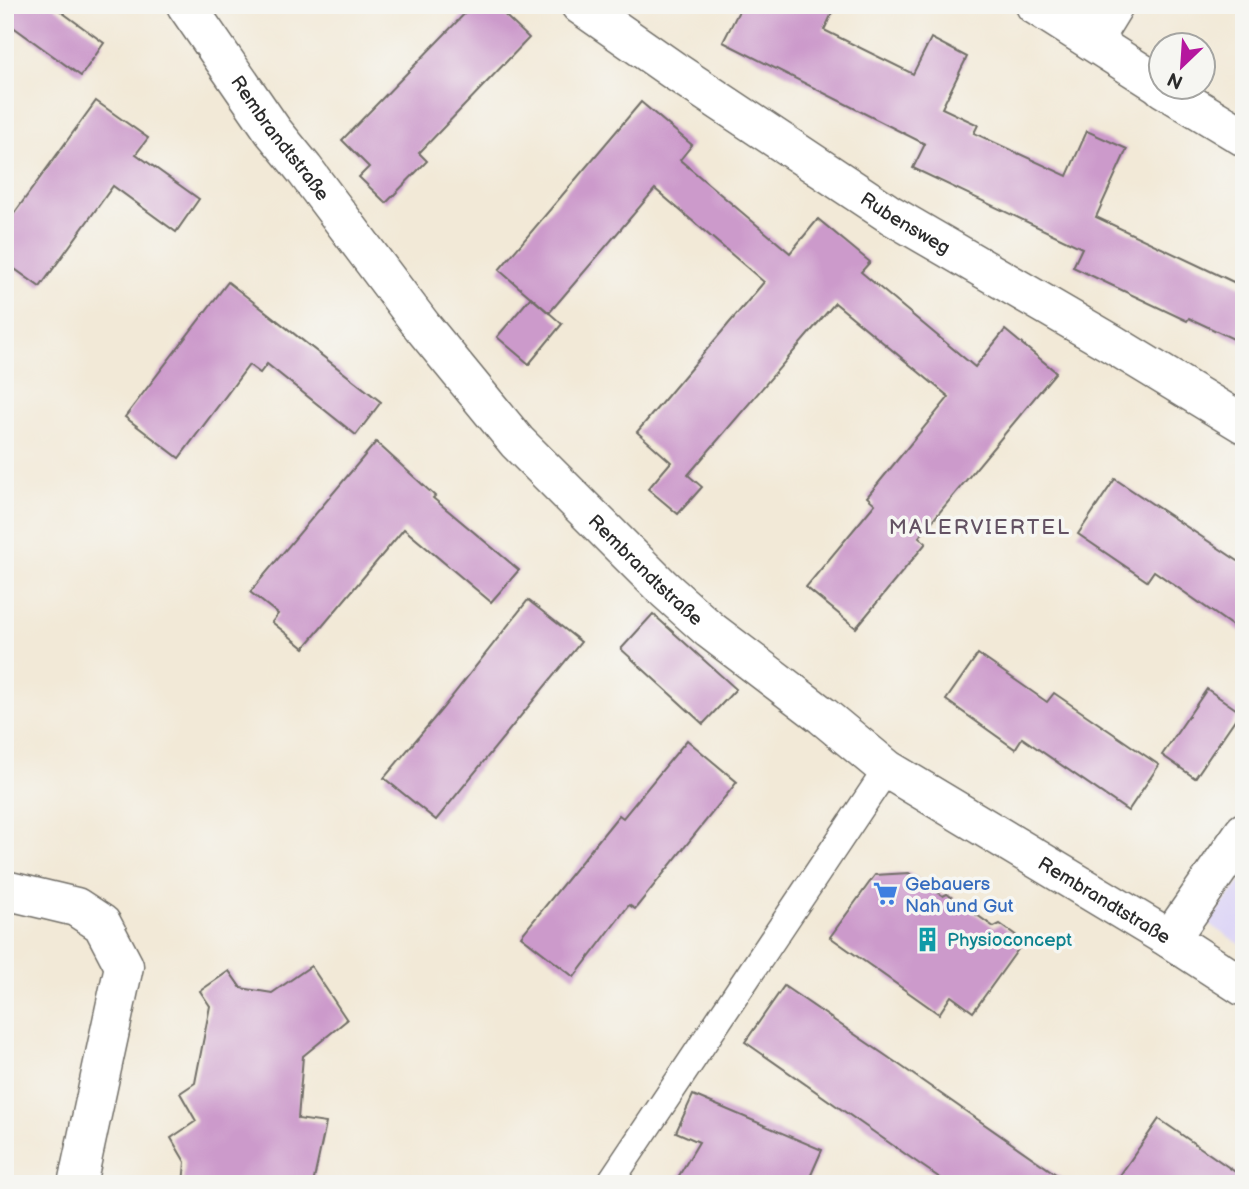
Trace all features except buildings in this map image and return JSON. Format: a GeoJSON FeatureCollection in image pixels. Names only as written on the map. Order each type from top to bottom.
{"type":"FeatureCollection","features":[{"type":"Feature","properties":{"kind":"street","name":"Rembrandtstraße"},"geometry":{"type":"LineString","coordinates":[[186,5],[273,131],[422,326],[517,442],[681,604],[887,769],[1244,986]]}},
{"type":"Feature","properties":{"kind":"street","name":"Rubensweg"},"geometry":{"type":"LineString","coordinates":[[580,5],[684,78],[891,215],[1244,424]]}},
{"type":"Feature","properties":{"kind":"street"},"geometry":{"type":"LineString","coordinates":[[1035,5],[1148,77]]}},
{"type":"Feature","properties":{"kind":"street"},"geometry":{"type":"LineString","coordinates":[[1092,41],[1114,5]]}},
{"type":"Feature","properties":{"kind":"street"},"geometry":{"type":"LineString","coordinates":[[1187,102],[1244,137]]}},
{"type":"Feature","properties":{"kind":"street"},"geometry":{"type":"LineString","coordinates":[[1170,939],[1244,832]]}},
{"type":"Feature","properties":{"kind":"street"},"geometry":{"type":"LineString","coordinates":[[5,890],[76,907],[102,924],[124,966],[77,1184]]}},
{"type":"Feature","properties":{"kind":"lane"},"geometry":{"type":"LineString","coordinates":[[609,1184],[887,769]]}},
{"type":"Feature","properties":{"kind":"shaded area"},"geometry":{"type":"Polygon","coordinates":[[[1244,877],[1244,947],[1208,923],[1244,877]]]}},
{"type":"Feature","properties":{"kind":"place","name":"Gebauers Nah und Gut"},"geometry":{"type":"Point","coordinates":[885,894]}},
{"type":"Feature","properties":{"kind":"place","name":"Physioconcept"},"geometry":{"type":"Point","coordinates":[927,939]}},
{"type":"Feature","properties":{"kind":"district","name":"MALERVIERTEL"},"geometry":{"type":"Point","coordinates":[980,527]}}]}
